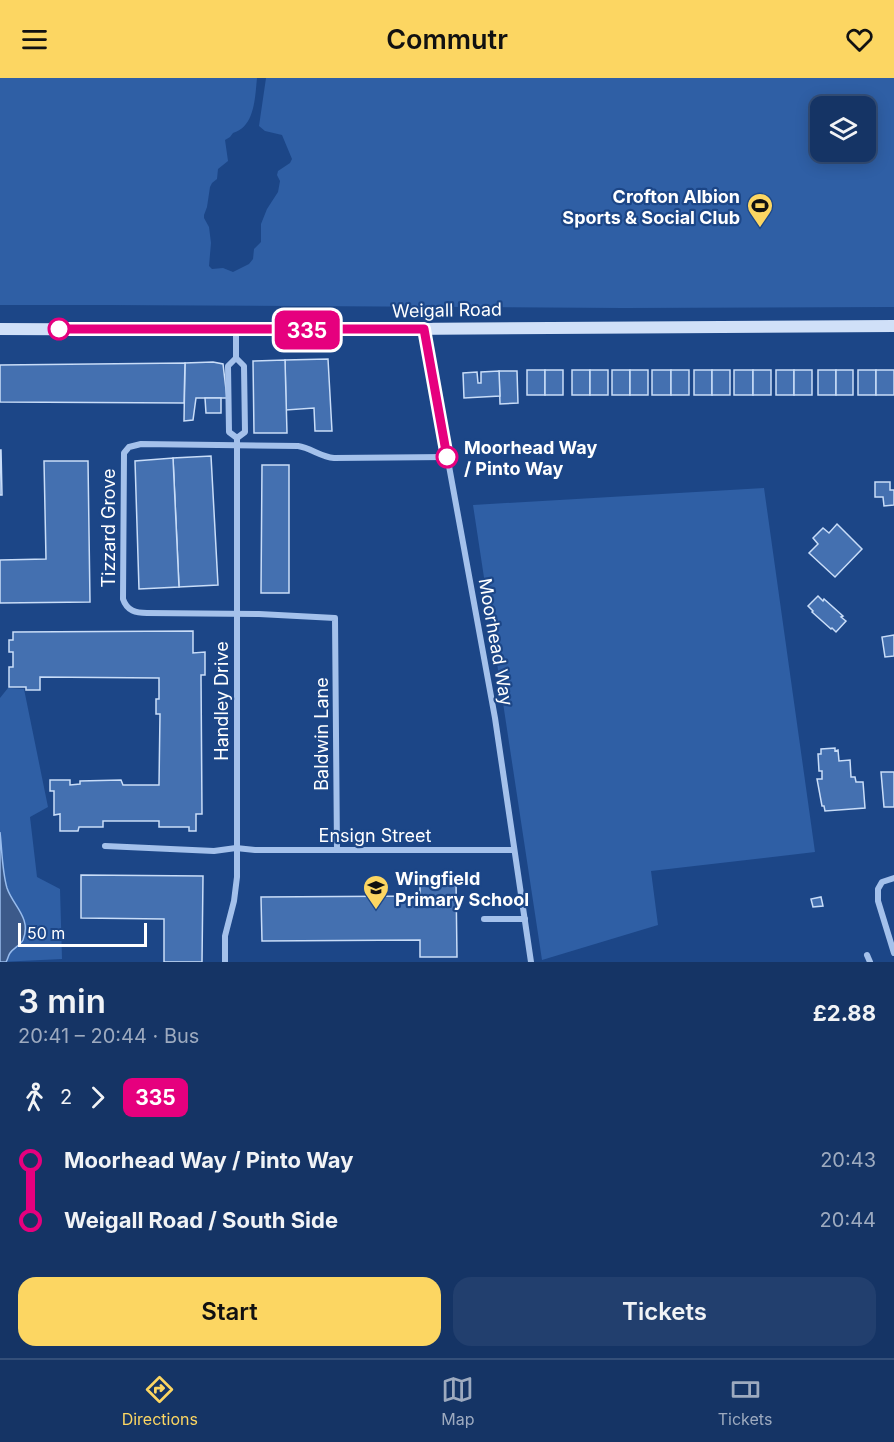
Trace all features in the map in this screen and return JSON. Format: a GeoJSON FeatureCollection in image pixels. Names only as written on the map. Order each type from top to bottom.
{"type":"FeatureCollection","features":[{"type":"Feature","properties":{"kind":"street","name":"Weigall Road"},"geometry":{"type":"LineString","coordinates":[[0,329],[894,326]]}},
{"type":"Feature","properties":{"kind":"street","name":"Moorhead Way"},"geometry":{"type":"LineString","coordinates":[[424,329],[495,718],[531,962]]}},
{"type":"Feature","properties":{"kind":"street","name":"Handley Drive"},"geometry":{"type":"LineString","coordinates":[[236,330],[236,358],[228,366],[229,432],[237,438]]}},
{"type":"Feature","properties":{"kind":"street","name":"Handley Drive"},"geometry":{"type":"LineString","coordinates":[[236,358],[244,366],[245,432],[237,438]]}},
{"type":"Feature","properties":{"kind":"street","name":"Handley Drive"},"geometry":{"type":"LineString","coordinates":[[225,962],[225,936],[236,890],[237,438]]}},
{"type":"Feature","properties":{"kind":"street","name":"Tizzard Grove"},"geometry":{"type":"LineString","coordinates":[[236,615],[136,613],[125,605],[123,594],[123,462],[124,453],[129,447],[141,444],[237,446]]}},
{"type":"Feature","properties":{"kind":"street"},"geometry":{"type":"LineString","coordinates":[[237,446],[298,446],[334,458],[447,457]]}},
{"type":"Feature","properties":{"kind":"street","name":"Baldwin Lane"},"geometry":{"type":"LineString","coordinates":[[236,615],[335,618],[337,850]]}},
{"type":"Feature","properties":{"kind":"street","name":"Ensign Street"},"geometry":{"type":"LineString","coordinates":[[105,846],[214,851],[236,848],[255,850],[514,850]]}},
{"type":"Feature","properties":{"kind":"street"},"geometry":{"type":"LineString","coordinates":[[894,878],[882,882],[878,890],[878,901],[894,953]]}},
{"type":"Feature","properties":{"kind":"street"},"geometry":{"type":"LineString","coordinates":[[484,919],[525,919]]}},
{"type":"Feature","properties":{"kind":"street"},"geometry":{"type":"LineString","coordinates":[[867,955],[870,962]]}},
{"type":"Feature","properties":{"kind":"shaded area"},"geometry":{"type":"Polygon","coordinates":[[[0,78],[257,78],[250,118],[246,125],[225,140],[228,161],[218,169],[217,179],[210,187],[204,215],[209,227],[211,243],[209,266],[212,269],[223,268],[233,272],[249,264],[253,259],[254,249],[261,242],[261,224],[278,192],[280,181],[278,171],[292,159],[282,135],[265,131],[259,126],[266,78],[894,78],[894,307],[0,305],[0,78]]]}},
{"type":"Feature","properties":{"kind":"shaded area"},"geometry":{"type":"Polygon","coordinates":[[[764,488],[815,852],[651,871],[658,925],[542,960],[473,505],[764,488]]]}},
{"type":"Feature","properties":{"kind":"shaded area"},"geometry":{"type":"Polygon","coordinates":[[[8,688],[24,689],[48,807],[30,817],[37,877],[60,889],[62,959],[0,962],[0,698],[8,688]]]}},
{"type":"Feature","properties":{"kind":"shaded area"},"geometry":{"type":"Polygon","coordinates":[[[0,832],[7,888],[21,912],[25,925],[23,940],[11,951],[6,962],[0,962],[0,832]]]}},
{"type":"Feature","properties":{"kind":"building"},"geometry":{"type":"Polygon","coordinates":[[[328,359],[332,431],[315,431],[314,408],[286,410],[285,360],[328,359]]]}},
{"type":"Feature","properties":{"kind":"building"},"geometry":{"type":"Polygon","coordinates":[[[285,360],[287,433],[254,433],[253,361],[285,360]]]}},
{"type":"Feature","properties":{"kind":"building"},"geometry":{"type":"Polygon","coordinates":[[[185,363],[223,364],[227,398],[196,398],[193,420],[184,421],[185,363]]]}},
{"type":"Feature","properties":{"kind":"building"},"geometry":{"type":"Polygon","coordinates":[[[185,363],[184,403],[0,402],[0,365],[185,363]]]}},
{"type":"Feature","properties":{"kind":"building"},"geometry":{"type":"Polygon","coordinates":[[[527,370],[545,370],[545,395],[527,395],[527,370]]]}},
{"type":"Feature","properties":{"kind":"building"},"geometry":{"type":"Polygon","coordinates":[[[545,370],[563,370],[563,395],[545,395],[545,370]]]}},
{"type":"Feature","properties":{"kind":"building"},"geometry":{"type":"Polygon","coordinates":[[[572,370],[590,370],[590,395],[572,395],[572,370]]]}},
{"type":"Feature","properties":{"kind":"building"},"geometry":{"type":"Polygon","coordinates":[[[590,370],[608,370],[608,395],[590,395],[590,370]]]}},
{"type":"Feature","properties":{"kind":"building"},"geometry":{"type":"Polygon","coordinates":[[[612,370],[630,370],[630,395],[612,395],[612,370]]]}},
{"type":"Feature","properties":{"kind":"building"},"geometry":{"type":"Polygon","coordinates":[[[630,370],[648,370],[648,395],[630,395],[630,370]]]}},
{"type":"Feature","properties":{"kind":"building"},"geometry":{"type":"Polygon","coordinates":[[[652,370],[671,370],[671,395],[652,395],[652,370]]]}},
{"type":"Feature","properties":{"kind":"building"},"geometry":{"type":"Polygon","coordinates":[[[671,370],[689,370],[689,395],[671,395],[671,370]]]}},
{"type":"Feature","properties":{"kind":"building"},"geometry":{"type":"Polygon","coordinates":[[[694,370],[712,370],[712,395],[694,395],[694,370]]]}},
{"type":"Feature","properties":{"kind":"building"},"geometry":{"type":"Polygon","coordinates":[[[712,370],[730,370],[730,395],[712,395],[712,370]]]}},
{"type":"Feature","properties":{"kind":"building"},"geometry":{"type":"Polygon","coordinates":[[[734,370],[753,370],[753,395],[734,395],[734,370]]]}},
{"type":"Feature","properties":{"kind":"building"},"geometry":{"type":"Polygon","coordinates":[[[753,370],[771,370],[771,395],[753,395],[753,370]]]}},
{"type":"Feature","properties":{"kind":"building"},"geometry":{"type":"Polygon","coordinates":[[[776,370],[794,370],[794,395],[776,395],[776,370]]]}},
{"type":"Feature","properties":{"kind":"building"},"geometry":{"type":"Polygon","coordinates":[[[794,370],[812,370],[812,395],[794,395],[794,370]]]}},
{"type":"Feature","properties":{"kind":"building"},"geometry":{"type":"Polygon","coordinates":[[[818,370],[836,370],[836,395],[818,395],[818,370]]]}},
{"type":"Feature","properties":{"kind":"building"},"geometry":{"type":"Polygon","coordinates":[[[836,370],[853,370],[853,395],[836,395],[836,370]]]}},
{"type":"Feature","properties":{"kind":"building"},"geometry":{"type":"Polygon","coordinates":[[[858,370],[876,370],[876,395],[858,395],[858,370]]]}},
{"type":"Feature","properties":{"kind":"building"},"geometry":{"type":"Polygon","coordinates":[[[876,370],[894,370],[894,395],[876,395],[876,370]]]}},
{"type":"Feature","properties":{"kind":"building"},"geometry":{"type":"Polygon","coordinates":[[[499,371],[517,371],[518,403],[500,404],[499,371]]]}},
{"type":"Feature","properties":{"kind":"building"},"geometry":{"type":"Polygon","coordinates":[[[499,371],[500,396],[464,398],[463,373],[477,372],[478,383],[481,383],[481,372],[499,371]]]}},
{"type":"Feature","properties":{"kind":"building"},"geometry":{"type":"Polygon","coordinates":[[[205,398],[221,398],[221,413],[206,413],[205,398]]]}},
{"type":"Feature","properties":{"kind":"building"},"geometry":{"type":"Polygon","coordinates":[[[1,450],[2,495],[0,495],[1,450]]]}},
{"type":"Feature","properties":{"kind":"building"},"geometry":{"type":"Polygon","coordinates":[[[211,456],[218,585],[179,587],[173,458],[211,456]]]}},
{"type":"Feature","properties":{"kind":"building"},"geometry":{"type":"Polygon","coordinates":[[[173,458],[179,587],[139,589],[135,461],[173,458]]]}},
{"type":"Feature","properties":{"kind":"building"},"geometry":{"type":"Polygon","coordinates":[[[44,461],[88,461],[90,602],[0,603],[0,560],[46,559],[44,461]]]}},
{"type":"Feature","properties":{"kind":"building"},"geometry":{"type":"Polygon","coordinates":[[[262,465],[289,465],[289,593],[261,593],[262,465]]]}},
{"type":"Feature","properties":{"kind":"building"},"geometry":{"type":"Polygon","coordinates":[[[875,482],[890,482],[890,490],[894,490],[894,505],[884,506],[883,497],[875,497],[875,482]]]}},
{"type":"Feature","properties":{"kind":"building"},"geometry":{"type":"Polygon","coordinates":[[[837,524],[862,549],[835,577],[809,553],[818,544],[813,538],[823,528],[829,533],[837,524]]]}},
{"type":"Feature","properties":{"kind":"building"},"geometry":{"type":"Polygon","coordinates":[[[818,596],[846,621],[836,632],[808,606],[818,596]]]}},
{"type":"Feature","properties":{"kind":"building"},"geometry":{"type":"Polygon","coordinates":[[[193,631],[193,653],[205,652],[205,675],[201,675],[202,814],[196,814],[196,831],[189,831],[189,827],[159,827],[159,821],[103,821],[103,827],[79,827],[78,831],[60,831],[60,814],[54,815],[54,791],[50,791],[50,780],[70,780],[70,785],[80,784],[80,781],[121,780],[123,785],[159,785],[160,714],[156,714],[156,699],[159,699],[159,678],[40,677],[40,690],[9,687],[9,667],[13,667],[13,652],[9,652],[9,640],[13,640],[13,632],[193,631]]]}},
{"type":"Feature","properties":{"kind":"building"},"geometry":{"type":"Polygon","coordinates":[[[894,635],[894,656],[885,657],[882,637],[894,635]]]}},
{"type":"Feature","properties":{"kind":"building"},"geometry":{"type":"Polygon","coordinates":[[[835,748],[835,751],[838,750],[839,761],[850,760],[851,777],[855,777],[856,782],[863,782],[865,808],[825,811],[822,806],[817,779],[822,779],[818,754],[821,754],[821,749],[835,748]]]}},
{"type":"Feature","properties":{"kind":"building"},"geometry":{"type":"Polygon","coordinates":[[[881,772],[894,772],[894,807],[884,807],[881,772]]]}},
{"type":"Feature","properties":{"kind":"building"},"geometry":{"type":"Polygon","coordinates":[[[81,875],[203,876],[202,962],[164,962],[164,919],[81,918],[81,875]]]}},
{"type":"Feature","properties":{"kind":"building"},"geometry":{"type":"Polygon","coordinates":[[[420,880],[456,880],[457,957],[420,957],[420,940],[262,941],[261,897],[420,896],[420,880]]]}},
{"type":"Feature","properties":{"kind":"building"},"geometry":{"type":"Polygon","coordinates":[[[821,897],[823,906],[813,907],[811,899],[821,897]]]}},
{"type":"Feature","properties":{"kind":"bus line","name":"335"},"geometry":{"type":"LineString","coordinates":[[59,329],[424,329],[447,457]]}},
{"type":"Feature","properties":{"kind":"place","name":"Crofton Albion Sports & Social Club"},"geometry":{"type":"Point","coordinates":[760,229]}},
{"type":"Feature","properties":{"kind":"place","name":"Moorhead Way / Pinto Way"},"geometry":{"type":"Point","coordinates":[447,457]}},
{"type":"Feature","properties":{"kind":"place","name":"Wingfield Primary School"},"geometry":{"type":"Point","coordinates":[376,911]}}]}
